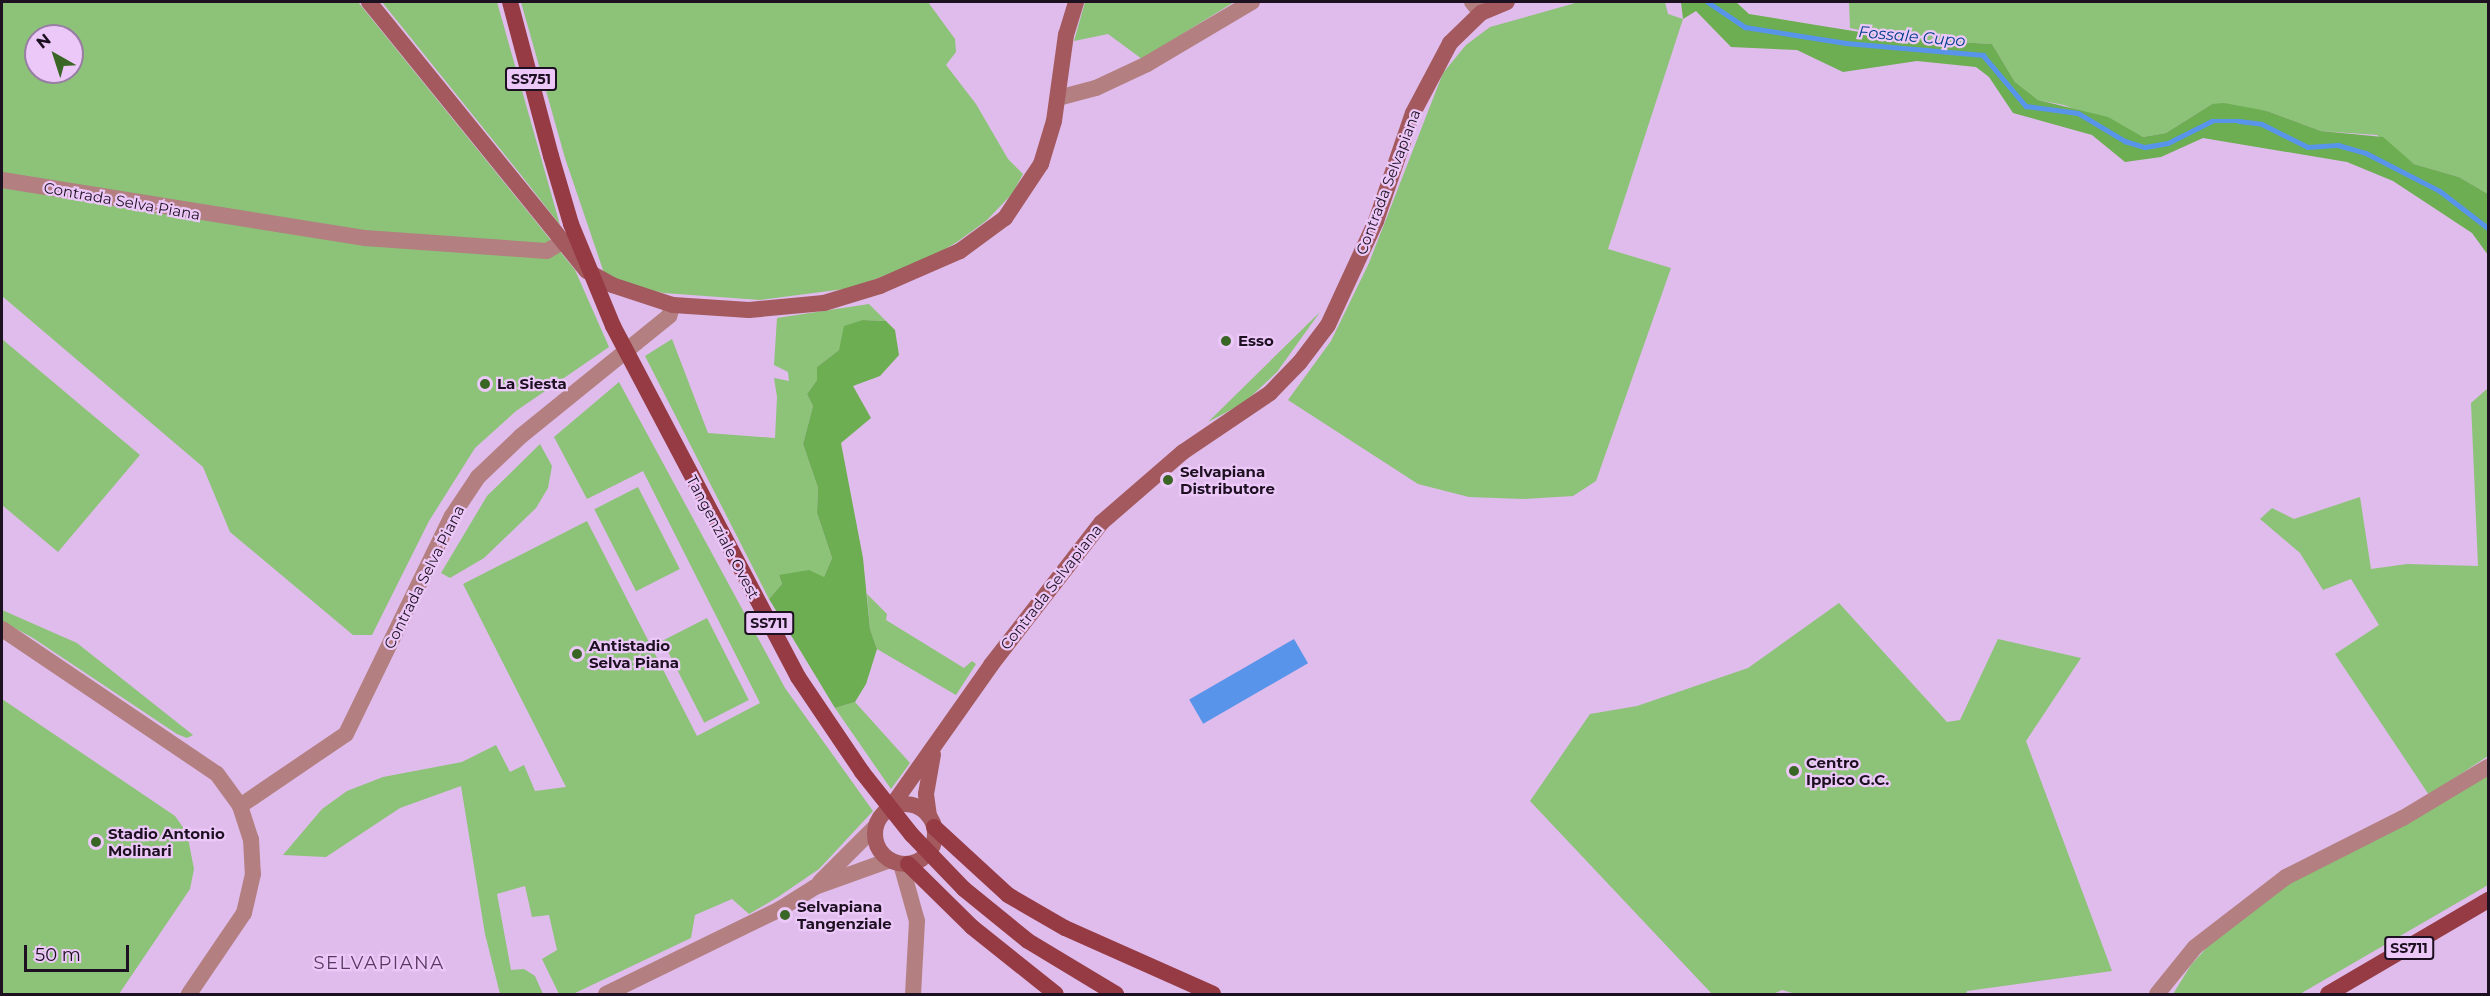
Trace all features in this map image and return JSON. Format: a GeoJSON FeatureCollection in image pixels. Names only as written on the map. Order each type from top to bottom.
{"type":"FeatureCollection","features":[{"type":"Feature","properties":{"kind":"main road"},"geometry":{"type":"LineString","coordinates":[[369,2],[587,271],[612,285],[673,305],[749,310],[824,303],[880,286],[960,251],[1005,218],[1026,190],[1041,164],[1058,98],[1066,35],[1076,2]]}},
{"type":"Feature","properties":{"kind":"main road","name":"Tangenziale Ovest"},"geometry":{"type":"LineString","coordinates":[[510,2],[571,224],[613,326],[798,677],[849,753],[912,835],[964,889],[1028,941],[1116,994]]}},
{"type":"Feature","properties":{"kind":"main road","name":"Contrada Selvapiana"},"geometry":{"type":"LineString","coordinates":[[891,807],[1101,523],[1183,452],[1270,393],[1300,362],[1328,325],[1376,221],[1418,103],[1449,43],[1476,7],[1507,2]]}},
{"type":"Feature","properties":{"kind":"main road","name":"Contrada Selvapiana"},"geometry":{"type":"LineString","coordinates":[[932,822],[927,775],[935,745]]}},
{"type":"Feature","properties":{"kind":"main road"},"geometry":{"type":"LineString","coordinates":[[1056,994],[972,927],[900,863],[877,846],[875,827],[891,807],[912,805],[1008,895],[1075,933],[1213,994]]}},
{"type":"Feature","properties":{"kind":"main road"},"geometry":{"type":"LineString","coordinates":[[900,863],[929,851],[932,822]]}},
{"type":"Feature","properties":{"kind":"main road","name":"SS711"},"geometry":{"type":"LineString","coordinates":[[2328,994],[2488,900]]}},
{"type":"Feature","properties":{"kind":"street"},"geometry":{"type":"LineString","coordinates":[[1058,98],[1096,88],[1147,64],[1252,2]]}},
{"type":"Feature","properties":{"kind":"street","name":"Contrada Selva Piana"},"geometry":{"type":"LineString","coordinates":[[2,180],[365,238],[547,251],[562,242]]}},
{"type":"Feature","properties":{"kind":"street","name":"Contrada Selva Piana"},"geometry":{"type":"LineString","coordinates":[[240,806],[346,734],[452,516],[478,477],[520,436],[669,315],[673,305]]}},
{"type":"Feature","properties":{"kind":"street"},"geometry":{"type":"LineString","coordinates":[[2,629],[217,774],[240,806],[251,839],[253,874],[244,913],[189,994]]}},
{"type":"Feature","properties":{"kind":"street"},"geometry":{"type":"LineString","coordinates":[[2157,994],[2195,947],[2286,877],[2403,818],[2488,767]]}},
{"type":"Feature","properties":{"kind":"street"},"geometry":{"type":"LineString","coordinates":[[606,994],[780,909],[815,887],[875,827]]}},
{"type":"Feature","properties":{"kind":"street"},"geometry":{"type":"LineString","coordinates":[[815,887],[900,863],[917,921],[914,994]]}},
{"type":"Feature","properties":{"kind":"green space"},"geometry":{"type":"Polygon","coordinates":[[[2,2],[358,2],[575,270],[609,347],[516,411],[475,448],[429,521],[372,635],[353,635],[230,532],[203,467],[2,296],[2,2]]]}},
{"type":"Feature","properties":{"kind":"green space"},"geometry":{"type":"Polygon","coordinates":[[[382,2],[497,2],[560,225],[521,175],[382,2]]]}},
{"type":"Feature","properties":{"kind":"green space"},"geometry":{"type":"Polygon","coordinates":[[[521,2],[928,2],[955,39],[956,52],[946,65],[976,104],[1008,159],[1023,174],[1012,194],[986,221],[957,242],[930,258],[852,288],[760,300],[664,293],[628,285],[604,273],[565,158],[521,2]]]}},
{"type":"Feature","properties":{"kind":"green space"},"geometry":{"type":"Polygon","coordinates":[[[1085,2],[1234,2],[1142,59],[1108,34],[1074,41],[1085,2]]]}},
{"type":"Feature","properties":{"kind":"green space"},"geometry":{"type":"Polygon","coordinates":[[[1579,2],[1665,2],[1668,14],[1683,19],[1608,249],[1671,268],[1596,481],[1573,496],[1523,499],[1469,497],[1418,484],[1288,400],[1331,341],[1369,263],[1443,73],[1466,45],[1490,27],[1579,2]]]}},
{"type":"Feature","properties":{"kind":"green space"},"geometry":{"type":"Polygon","coordinates":[[[1681,2],[1736,2],[1749,14],[1816,25],[1903,39],[1992,44],[2015,82],[2038,100],[2108,117],[2143,137],[2166,133],[2212,104],[2224,103],[2267,111],[2321,131],[2383,137],[2414,164],[2459,177],[2488,194],[2488,255],[2472,233],[2393,181],[2347,162],[2203,138],[2161,157],[2125,162],[2092,135],[2013,113],[1989,77],[1976,67],[1917,61],[1843,72],[1797,50],[1731,47],[1696,11],[1683,19],[1681,2]]]}},
{"type":"Feature","properties":{"kind":"green space"},"geometry":{"type":"Polygon","coordinates":[[[1849,2],[2488,2],[2488,194],[2459,177],[2414,164],[2377,135],[2321,131],[2267,111],[2212,104],[2166,133],[2143,137],[2064,105],[2038,100],[2015,82],[1992,44],[1903,39],[1850,28],[1849,2]]]}},
{"type":"Feature","properties":{"kind":"green space"},"geometry":{"type":"Polygon","coordinates":[[[869,304],[886,321],[863,320],[844,337],[839,350],[817,367],[817,380],[807,394],[813,406],[803,444],[818,488],[817,513],[832,558],[824,577],[779,575],[782,584],[769,599],[645,356],[672,339],[708,433],[775,438],[777,397],[774,378],[789,381],[788,372],[774,365],[777,318],[869,304]]]}},
{"type":"Feature","properties":{"kind":"green space"},"geometry":{"type":"Polygon","coordinates":[[[1320,312],[1277,372],[1244,403],[1208,422],[1320,312]]]}},
{"type":"Feature","properties":{"kind":"green space"},"geometry":{"type":"Polygon","coordinates":[[[863,320],[886,321],[895,330],[899,355],[880,376],[853,386],[871,418],[841,443],[863,558],[870,629],[877,649],[866,684],[855,702],[835,708],[769,599],[782,584],[779,575],[809,570],[824,577],[832,558],[817,513],[818,488],[803,444],[813,406],[807,394],[817,380],[817,367],[839,350],[844,326],[863,320]]]}},
{"type":"Feature","properties":{"kind":"green space"},"geometry":{"type":"Polygon","coordinates":[[[2,339],[140,455],[58,552],[2,505],[2,339]]]}},
{"type":"Feature","properties":{"kind":"green space"},"geometry":{"type":"Polygon","coordinates":[[[619,382],[785,688],[873,811],[819,869],[778,897],[749,914],[732,899],[695,915],[691,938],[573,994],[559,994],[542,959],[557,950],[549,915],[532,917],[525,886],[497,894],[511,970],[524,969],[535,976],[543,994],[500,994],[485,934],[461,786],[400,808],[326,857],[283,855],[322,809],[347,791],[383,777],[462,762],[496,745],[510,772],[524,765],[535,791],[566,787],[463,584],[587,521],[697,736],[760,703],[643,471],[587,499],[554,437],[619,382]]]}},
{"type":"Feature","properties":{"kind":"green space"},"geometry":{"type":"Polygon","coordinates":[[[2488,388],[2488,756],[2429,795],[2335,654],[2379,625],[2351,579],[2323,590],[2300,553],[2260,519],[2272,508],[2294,519],[2360,497],[2371,569],[2407,564],[2478,566],[2471,403],[2488,388]]]}},
{"type":"Feature","properties":{"kind":"green space"},"geometry":{"type":"Polygon","coordinates":[[[540,444],[552,466],[548,488],[536,508],[484,558],[450,578],[441,573],[487,496],[540,444]]]}},
{"type":"Feature","properties":{"kind":"green space"},"geometry":{"type":"Polygon","coordinates":[[[638,487],[680,569],[636,591],[594,509],[638,487]]]}},
{"type":"Feature","properties":{"kind":"green space"},"geometry":{"type":"Polygon","coordinates":[[[867,594],[887,614],[886,620],[964,668],[972,661],[976,664],[956,695],[877,649],[870,629],[867,594]]]}},
{"type":"Feature","properties":{"kind":"green space","name":"Centro Ippico G.C."},"geometry":{"type":"Polygon","coordinates":[[[1839,603],[1947,722],[1960,720],[1998,639],[2081,658],[2026,741],[2112,971],[1967,991],[1966,994],[1796,994],[1782,990],[1773,994],[1712,994],[1530,801],[1590,714],[1637,706],[1748,668],[1839,603]]]}},
{"type":"Feature","properties":{"kind":"green space"},"geometry":{"type":"Polygon","coordinates":[[[2,610],[77,643],[193,735],[187,738],[177,734],[33,638],[2,621],[2,610]]]}},
{"type":"Feature","properties":{"kind":"green space"},"geometry":{"type":"Polygon","coordinates":[[[707,618],[749,700],[704,723],[662,641],[707,618]]]}},
{"type":"Feature","properties":{"kind":"green space","name":"Stadio Antonio Molinari"},"geometry":{"type":"Polygon","coordinates":[[[2,699],[175,816],[187,833],[194,869],[190,889],[119,994],[2,994],[2,699]]]}},
{"type":"Feature","properties":{"kind":"green space"},"geometry":{"type":"Polygon","coordinates":[[[855,702],[910,763],[891,789],[835,708],[855,702]]]}},
{"type":"Feature","properties":{"kind":"green space"},"geometry":{"type":"Polygon","coordinates":[[[2488,774],[2488,885],[2300,994],[2173,994],[2191,965],[2218,935],[2289,883],[2488,774]]]}},
{"type":"Feature","properties":{"kind":"water"},"geometry":{"type":"Polygon","coordinates":[[[1294,639],[1308,663],[1203,724],[1189,700],[1294,639]]]}},
{"type":"Feature","properties":{"kind":"waterway","name":"Fossale Cupo"},"geometry":{"type":"LineString","coordinates":[[1708,2],[1745,27],[1846,43],[1983,55],[2026,106],[2078,113],[2125,141],[2145,147],[2168,143],[2212,121],[2239,121],[2262,124],[2308,147],[2338,145],[2366,153],[2440,191],[2488,228]]}},
{"type":"Feature","properties":{"kind":"place","name":"Esso"},"geometry":{"type":"Point","coordinates":[1226,341]}},
{"type":"Feature","properties":{"kind":"place","name":"La Siesta"},"geometry":{"type":"Point","coordinates":[485,384]}},
{"type":"Feature","properties":{"kind":"place","name":"Selvapiana Distributore"},"geometry":{"type":"Point","coordinates":[1168,480]}},
{"type":"Feature","properties":{"kind":"place","name":"Antistadio Selva Piana"},"geometry":{"type":"Point","coordinates":[577,654]}},
{"type":"Feature","properties":{"kind":"place","name":"Centro Ippico G.C."},"geometry":{"type":"Point","coordinates":[1794,771]}},
{"type":"Feature","properties":{"kind":"place","name":"Stadio Antonio Molinari"},"geometry":{"type":"Point","coordinates":[96,842]}},
{"type":"Feature","properties":{"kind":"place","name":"Selvapiana Tangenziale"},"geometry":{"type":"Point","coordinates":[785,915]}},
{"type":"Feature","properties":{"kind":"district","name":"SELVAPIANA"},"geometry":{"type":"Point","coordinates":[379,963]}}]}
